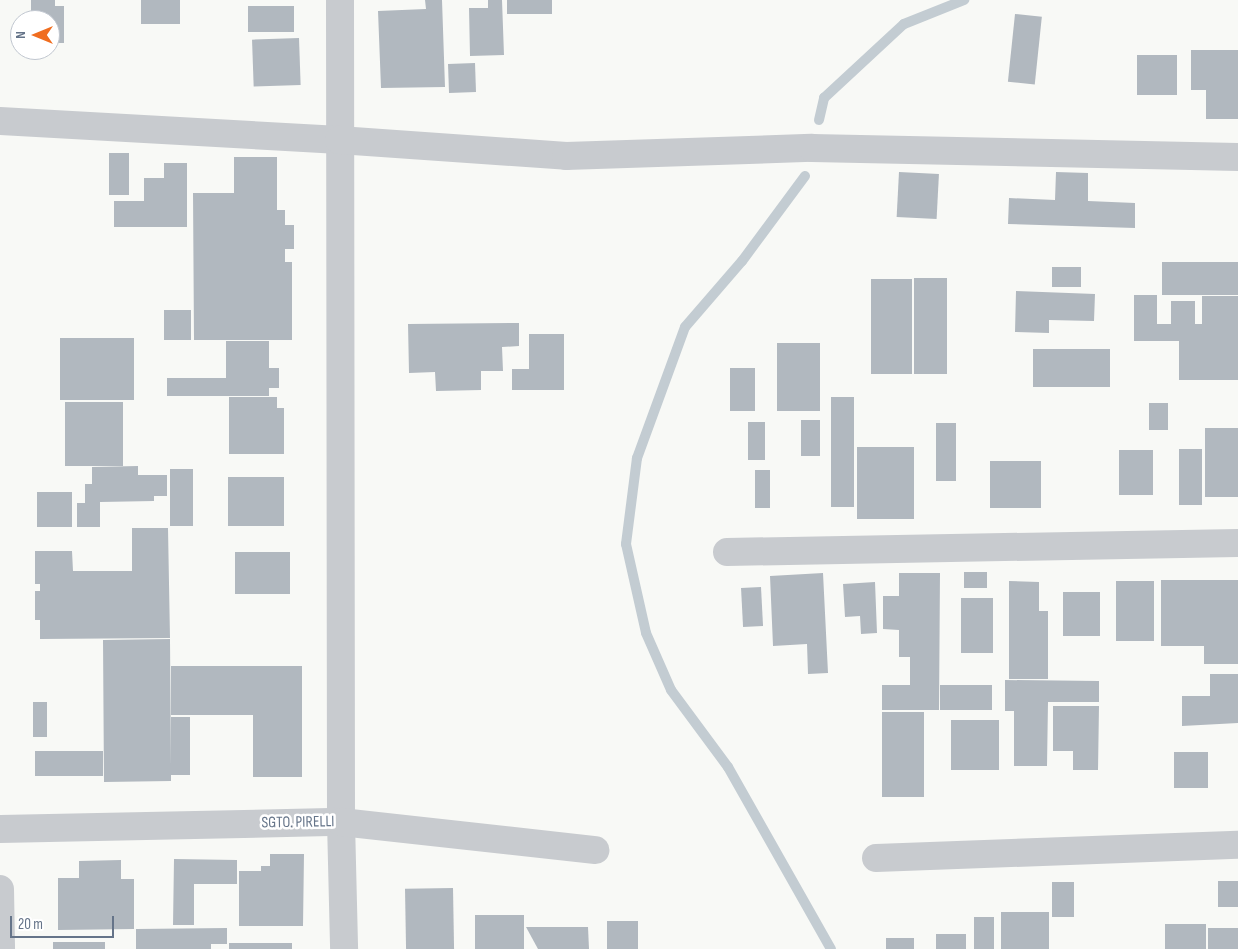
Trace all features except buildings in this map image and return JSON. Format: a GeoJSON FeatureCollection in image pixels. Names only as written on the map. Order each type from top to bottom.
{"type":"FeatureCollection","features":[{"type":"Feature","properties":{"kind":"street"},"geometry":{"type":"LineString","coordinates":[[340,0],[341,822],[344,949]]}},
{"type":"Feature","properties":{"kind":"street"},"geometry":{"type":"LineString","coordinates":[[0,121],[339,140],[566,156],[812,148],[1238,157]]}},
{"type":"Feature","properties":{"kind":"street"},"geometry":{"type":"LineString","coordinates":[[727,552],[1238,543]]}},
{"type":"Feature","properties":{"kind":"street","name":"SGTO. PIRELLI"},"geometry":{"type":"LineString","coordinates":[[0,829],[341,822],[595,850]]}},
{"type":"Feature","properties":{"kind":"street"},"geometry":{"type":"LineString","coordinates":[[876,858],[1238,845]]}},
{"type":"Feature","properties":{"kind":"street"},"geometry":{"type":"LineString","coordinates":[[0,890],[1,949]]}},
{"type":"Feature","properties":{"kind":"waterway"},"geometry":{"type":"LineString","coordinates":[[819,120],[824,98],[904,24],[964,0]]}},
{"type":"Feature","properties":{"kind":"waterway"},"geometry":{"type":"LineString","coordinates":[[805,176],[742,261],[685,327],[637,458],[626,544],[646,633],[671,690],[728,767],[831,949]]}}]}
